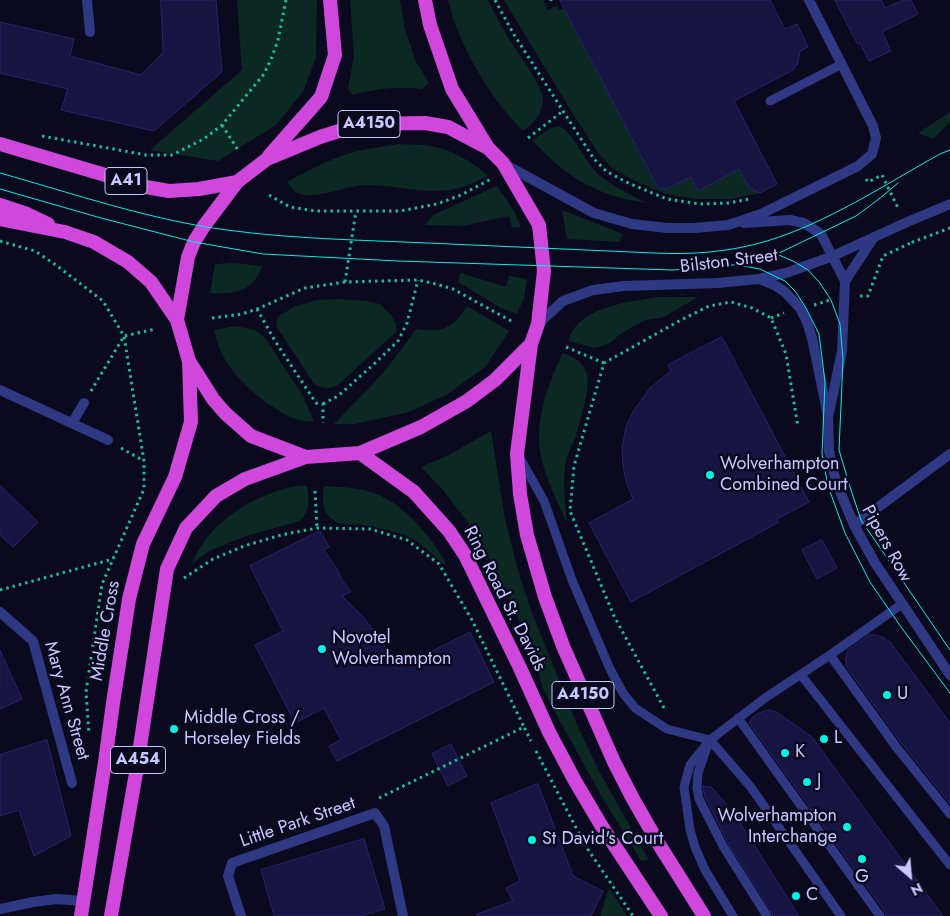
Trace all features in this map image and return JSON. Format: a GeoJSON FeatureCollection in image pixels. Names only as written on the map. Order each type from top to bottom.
{"type":"FeatureCollection","features":[{"type":"Feature","properties":{"kind":"highway","name":"A4150"},"geometry":{"type":"LineString","coordinates":[[330,0],[335,55],[321,97],[267,159],[237,182],[204,226],[194,242],[188,257],[177,320],[190,361],[213,399],[225,413],[251,436],[306,457],[360,453],[421,428],[467,401],[495,380],[531,344],[538,324],[544,271],[539,225],[503,163],[488,148],[452,89],[430,25],[425,0]]}},
{"type":"Feature","properties":{"kind":"highway","name":"A4150"},"geometry":{"type":"LineString","coordinates":[[267,159],[320,137],[361,124],[425,123],[448,127],[488,148]]}},
{"type":"Feature","properties":{"kind":"highway","name":"A41"},"geometry":{"type":"LineString","coordinates":[[0,144],[146,187],[169,190],[199,189],[237,182]]}},
{"type":"Feature","properties":{"kind":"highway"},"geometry":{"type":"LineString","coordinates":[[0,205],[27,214],[65,232],[94,242],[128,262],[151,282],[177,320]]}},
{"type":"Feature","properties":{"kind":"highway"},"geometry":{"type":"LineString","coordinates":[[0,219],[65,232]]}},
{"type":"Feature","properties":{"kind":"highway","name":"Ring Road St. Davids"},"geometry":{"type":"LineString","coordinates":[[531,344],[517,454],[520,494],[528,535],[545,597],[562,646],[594,720],[629,792],[704,916]]}},
{"type":"Feature","properties":{"kind":"highway","name":"Middle Cross"},"geometry":{"type":"LineString","coordinates":[[81,916],[129,599],[143,544],[175,477],[191,422],[190,361]]}},
{"type":"Feature","properties":{"kind":"highway","name":"Ring Road St. Davids"},"geometry":{"type":"LineString","coordinates":[[360,453],[414,492],[449,531],[464,555],[520,668],[549,732],[575,781],[661,916]]}},
{"type":"Feature","properties":{"kind":"highway","name":"A454"},"geometry":{"type":"LineString","coordinates":[[111,916],[136,773],[167,569],[186,528],[216,496],[245,479],[306,457]]}},
{"type":"Feature","properties":{"kind":"street"},"geometry":{"type":"LineString","coordinates":[[87,0],[90,32]]}},
{"type":"Feature","properties":{"kind":"street"},"geometry":{"type":"LineString","coordinates":[[809,0],[842,64]]}},
{"type":"Feature","properties":{"kind":"street","name":"Bilston Street"},"geometry":{"type":"LineString","coordinates":[[503,163],[594,214],[632,224],[667,228],[728,225],[760,214],[858,166],[872,154],[876,138],[872,126],[842,64]]}},
{"type":"Feature","properties":{"kind":"street","name":"Bilston Street"},"geometry":{"type":"LineString","coordinates":[[538,324],[563,301],[593,290],[624,286],[717,283],[759,279],[786,273],[833,256],[950,204]]}},
{"type":"Feature","properties":{"kind":"street"},"geometry":{"type":"LineString","coordinates":[[728,225],[790,220],[804,223],[821,234],[845,281]]}},
{"type":"Feature","properties":{"kind":"street"},"geometry":{"type":"LineString","coordinates":[[845,281],[875,237]]}},
{"type":"Feature","properties":{"kind":"street","name":"Pipers Row"},"geometry":{"type":"LineString","coordinates":[[759,279],[785,292],[800,308],[807,322],[828,416],[829,451],[836,482],[854,525],[875,563],[950,675]]}},
{"type":"Feature","properties":{"kind":"street","name":"Pipers Row"},"geometry":{"type":"LineString","coordinates":[[828,416],[842,351],[845,281]]}},
{"type":"Feature","properties":{"kind":"street"},"geometry":{"type":"LineString","coordinates":[[0,390],[108,440]]}},
{"type":"Feature","properties":{"kind":"street"},"geometry":{"type":"LineString","coordinates":[[72,423],[84,403]]}},
{"type":"Feature","properties":{"kind":"street"},"geometry":{"type":"LineString","coordinates":[[854,525],[950,454]]}},
{"type":"Feature","properties":{"kind":"street","name":"Mary Ann Street"},"geometry":{"type":"LineString","coordinates":[[0,612],[33,641],[72,784]]}},
{"type":"Feature","properties":{"kind":"street"},"geometry":{"type":"LineString","coordinates":[[375,813],[384,826],[403,916]]}},
{"type":"Feature","properties":{"kind":"street","name":"Little Park Street"},"geometry":{"type":"LineString","coordinates":[[241,916],[228,876],[232,863],[375,813]]}},
{"type":"Feature","properties":{"kind":"street"},"geometry":{"type":"LineString","coordinates":[[0,909],[57,899],[83,901]]}},
{"type":"Feature","properties":{"kind":"lane"},"geometry":{"type":"LineString","coordinates":[[770,101],[842,64]]}},
{"type":"Feature","properties":{"kind":"lane"},"geometry":{"type":"LineString","coordinates":[[517,454],[544,501],[572,580],[622,693],[635,708],[667,728],[710,740],[750,786],[841,916]]}},
{"type":"Feature","properties":{"kind":"lane"},"geometry":{"type":"LineString","coordinates":[[733,916],[704,870],[690,830],[684,787],[690,765],[710,740],[738,718],[902,604]]}},
{"type":"Feature","properties":{"kind":"lane"},"geometry":{"type":"LineString","coordinates":[[830,655],[897,748],[950,814]]}},
{"type":"Feature","properties":{"kind":"lane"},"geometry":{"type":"LineString","coordinates":[[801,675],[950,865]]}},
{"type":"Feature","properties":{"kind":"lane"},"geometry":{"type":"LineString","coordinates":[[738,718],[880,916]]}},
{"type":"Feature","properties":{"kind":"lane"},"geometry":{"type":"LineString","coordinates":[[710,740],[698,773],[697,788],[699,799],[723,846],[767,916]]}},
{"type":"Feature","properties":{"kind":"path"},"geometry":{"type":"LineString","coordinates":[[39,135],[146,155],[172,155],[205,138],[222,125],[264,74],[278,40],[286,0]]}},
{"type":"Feature","properties":{"kind":"path"},"geometry":{"type":"LineString","coordinates":[[495,0],[513,33],[563,112],[594,159],[606,171],[626,182],[667,199],[700,204],[730,203],[756,198]]}},
{"type":"Feature","properties":{"kind":"path"},"geometry":{"type":"LineString","coordinates":[[528,138],[563,112]]}},
{"type":"Feature","properties":{"kind":"path"},"geometry":{"type":"LineString","coordinates":[[222,125],[238,150]]}},
{"type":"Feature","properties":{"kind":"path"},"geometry":{"type":"LineString","coordinates":[[858,166],[868,182],[882,174],[913,242]]}},
{"type":"Feature","properties":{"kind":"path"},"geometry":{"type":"LineString","coordinates":[[269,195],[290,207],[315,211],[400,210],[437,204],[461,195],[491,180]]}},
{"type":"Feature","properties":{"kind":"path"},"geometry":{"type":"LineString","coordinates":[[346,282],[356,211]]}},
{"type":"Feature","properties":{"kind":"path"},"geometry":{"type":"LineString","coordinates":[[771,318],[800,308],[845,297],[868,296],[883,256],[950,228]]}},
{"type":"Feature","properties":{"kind":"path"},"geometry":{"type":"LineString","coordinates":[[0,241],[35,251],[103,301],[124,336],[144,461],[144,489],[102,584],[86,692],[90,737]]}},
{"type":"Feature","properties":{"kind":"path"},"geometry":{"type":"LineString","coordinates":[[257,309],[275,341],[316,402],[323,404],[338,396],[398,341],[408,323],[418,280]]}},
{"type":"Feature","properties":{"kind":"path"},"geometry":{"type":"LineString","coordinates":[[212,318],[242,314],[305,288],[346,282],[418,280],[453,290],[513,322]]}},
{"type":"Feature","properties":{"kind":"path"},"geometry":{"type":"LineString","coordinates":[[664,709],[614,616],[570,510],[574,466],[604,363],[709,306],[732,302],[752,308],[771,318],[786,354],[798,427]]}},
{"type":"Feature","properties":{"kind":"path"},"geometry":{"type":"LineString","coordinates":[[84,403],[124,336],[156,329]]}},
{"type":"Feature","properties":{"kind":"path"},"geometry":{"type":"LineString","coordinates":[[566,347],[604,363]]}},
{"type":"Feature","properties":{"kind":"path"},"geometry":{"type":"LineString","coordinates":[[323,404],[323,423]]}},
{"type":"Feature","properties":{"kind":"path"},"geometry":{"type":"LineString","coordinates":[[108,440],[144,461]]}},
{"type":"Feature","properties":{"kind":"path"},"geometry":{"type":"LineString","coordinates":[[315,491],[318,528]]}},
{"type":"Feature","properties":{"kind":"path"},"geometry":{"type":"LineString","coordinates":[[162,603],[186,577],[212,559],[281,534],[318,528],[370,529],[407,540],[439,564],[472,620],[524,727],[585,845],[633,916]]}},
{"type":"Feature","properties":{"kind":"path"},"geometry":{"type":"LineString","coordinates":[[0,590],[113,559]]}},
{"type":"Feature","properties":{"kind":"path"},"geometry":{"type":"LineString","coordinates":[[375,813],[379,798],[524,727]]}},
{"type":"Feature","properties":{"kind":"green space"},"geometry":{"type":"Polygon","coordinates":[[[237,0],[317,0],[316,57],[303,92],[276,125],[218,161],[150,150],[242,70],[237,0]]]}},
{"type":"Feature","properties":{"kind":"green space"},"geometry":{"type":"Polygon","coordinates":[[[350,0],[400,0],[405,29],[416,62],[429,83],[422,89],[387,89],[353,95],[348,89],[354,55],[350,0]]]}},
{"type":"Feature","properties":{"kind":"green space"},"geometry":{"type":"Polygon","coordinates":[[[448,0],[488,0],[504,31],[533,76],[542,93],[543,105],[537,118],[523,131],[502,108],[476,69],[462,41],[448,0]]]}},
{"type":"Feature","properties":{"kind":"green space"},"geometry":{"type":"Polygon","coordinates":[[[504,0],[543,0],[548,10],[557,5],[559,10],[564,8],[659,187],[667,189],[691,177],[698,190],[739,169],[760,193],[730,199],[697,199],[666,194],[635,181],[612,168],[599,154],[573,114],[504,0]]]}},
{"type":"Feature","properties":{"kind":"green space"},"geometry":{"type":"Polygon","coordinates":[[[950,112],[950,122],[933,139],[918,133],[950,112]]]}},
{"type":"Feature","properties":{"kind":"green space"},"geometry":{"type":"Polygon","coordinates":[[[559,126],[570,135],[599,175],[646,203],[628,200],[597,190],[570,175],[557,165],[532,140],[551,128],[559,126]]]}},
{"type":"Feature","properties":{"kind":"green space"},"geometry":{"type":"Polygon","coordinates":[[[399,144],[426,145],[446,150],[469,161],[488,176],[463,187],[444,191],[366,185],[313,195],[297,193],[287,182],[346,154],[399,144]]]}},
{"type":"Feature","properties":{"kind":"green space"},"geometry":{"type":"Polygon","coordinates":[[[497,186],[514,211],[521,227],[512,228],[509,216],[463,226],[425,225],[433,215],[497,186]]]}},
{"type":"Feature","properties":{"kind":"green space"},"geometry":{"type":"Polygon","coordinates":[[[562,210],[623,234],[619,242],[567,239],[562,210]]]}},
{"type":"Feature","properties":{"kind":"green space"},"geometry":{"type":"Polygon","coordinates":[[[234,263],[262,266],[261,271],[253,283],[242,290],[230,293],[210,293],[215,264],[234,263]]]}},
{"type":"Feature","properties":{"kind":"green space"},"geometry":{"type":"Polygon","coordinates":[[[461,273],[506,287],[509,276],[527,279],[524,298],[517,314],[501,308],[458,282],[461,273]]]}},
{"type":"Feature","properties":{"kind":"green space"},"geometry":{"type":"Polygon","coordinates":[[[657,297],[698,297],[664,317],[646,320],[634,326],[610,343],[602,346],[594,348],[569,341],[574,330],[582,320],[593,313],[619,304],[657,297]]]}},
{"type":"Feature","properties":{"kind":"green space"},"geometry":{"type":"Polygon","coordinates":[[[337,299],[380,304],[391,315],[396,324],[396,332],[338,385],[323,388],[314,384],[277,327],[276,322],[279,316],[294,307],[316,300],[337,299]]]}},
{"type":"Feature","properties":{"kind":"green space"},"geometry":{"type":"Polygon","coordinates":[[[467,306],[509,331],[486,366],[448,394],[409,412],[355,424],[334,424],[374,383],[416,329],[433,330],[446,327],[457,319],[467,306]]]}},
{"type":"Feature","properties":{"kind":"green space"},"geometry":{"type":"Polygon","coordinates":[[[235,326],[255,330],[266,339],[303,396],[314,422],[295,419],[275,408],[254,393],[236,375],[222,353],[214,330],[235,326]]]}},
{"type":"Feature","properties":{"kind":"green space"},"geometry":{"type":"Polygon","coordinates":[[[563,353],[581,363],[588,377],[585,403],[565,469],[564,492],[567,523],[544,469],[539,433],[540,419],[547,392],[563,353]]]}},
{"type":"Feature","properties":{"kind":"green space"},"geometry":{"type":"Polygon","coordinates":[[[491,431],[505,519],[517,567],[532,613],[579,729],[600,773],[649,860],[641,861],[602,797],[550,703],[542,686],[535,658],[510,600],[488,556],[469,524],[443,490],[421,467],[447,456],[491,431]]]}},
{"type":"Feature","properties":{"kind":"green space"},"geometry":{"type":"Polygon","coordinates":[[[295,486],[307,486],[308,504],[306,512],[300,521],[246,536],[209,551],[192,564],[206,538],[230,515],[261,497],[295,486]]]}},
{"type":"Feature","properties":{"kind":"green space"},"geometry":{"type":"Polygon","coordinates":[[[324,486],[368,491],[385,498],[416,522],[433,542],[446,563],[443,564],[426,548],[405,535],[374,527],[336,522],[327,514],[323,504],[324,486]]]}},
{"type":"Feature","properties":{"kind":"green space"},"geometry":{"type":"Polygon","coordinates":[[[609,888],[627,916],[600,916],[609,888]]]}},
{"type":"Feature","properties":{"kind":"building"},"geometry":{"type":"Polygon","coordinates":[[[161,0],[216,0],[222,72],[154,131],[61,110],[68,89],[0,73],[0,22],[74,39],[70,56],[141,75],[163,53],[161,0]]]}},
{"type":"Feature","properties":{"kind":"building"},"geometry":{"type":"Polygon","coordinates":[[[560,0],[770,0],[785,29],[797,24],[808,47],[800,51],[798,63],[793,70],[734,101],[777,184],[760,193],[749,188],[739,169],[698,191],[691,177],[667,189],[659,187],[560,0]]]}},
{"type":"Feature","properties":{"kind":"building"},"geometry":{"type":"Polygon","coordinates":[[[835,0],[881,0],[885,8],[903,0],[911,0],[918,14],[882,32],[891,51],[869,61],[835,0]]]}},
{"type":"Feature","properties":{"kind":"building","name":"Wolverhampton Combined Court"},"geometry":{"type":"Polygon","coordinates":[[[722,337],[809,502],[777,519],[779,522],[631,602],[589,523],[633,499],[623,466],[622,447],[626,427],[634,410],[650,388],[671,371],[668,365],[722,337]]]}},
{"type":"Feature","properties":{"kind":"building"},"geometry":{"type":"Polygon","coordinates":[[[0,485],[38,522],[13,547],[0,535],[0,485]]]}},
{"type":"Feature","properties":{"kind":"building","name":"Novotel Wolverhampton"},"geometry":{"type":"Polygon","coordinates":[[[320,531],[329,547],[324,550],[351,592],[342,596],[364,618],[380,639],[397,669],[470,632],[494,682],[337,761],[329,746],[341,740],[324,708],[295,723],[255,645],[283,631],[250,566],[320,531]]]}},
{"type":"Feature","properties":{"kind":"building"},"geometry":{"type":"Polygon","coordinates":[[[822,540],[837,568],[817,579],[802,550],[822,540]]]}},
{"type":"Feature","properties":{"kind":"building"},"geometry":{"type":"Polygon","coordinates":[[[869,635],[876,635],[891,643],[950,723],[950,804],[902,744],[846,665],[848,650],[869,635]]]}},
{"type":"Feature","properties":{"kind":"building"},"geometry":{"type":"Polygon","coordinates":[[[0,650],[22,699],[0,709],[0,650]]]}},
{"type":"Feature","properties":{"kind":"building","name":"Wolverhampton Interchange"},"geometry":{"type":"Polygon","coordinates":[[[770,710],[778,713],[812,737],[943,916],[886,916],[749,723],[757,714],[770,710]]]}},
{"type":"Feature","properties":{"kind":"building"},"geometry":{"type":"Polygon","coordinates":[[[47,740],[71,836],[34,856],[19,810],[0,816],[0,755],[47,740]]]}},
{"type":"Feature","properties":{"kind":"building"},"geometry":{"type":"Polygon","coordinates":[[[451,744],[467,776],[448,786],[432,754],[451,744]]]}},
{"type":"Feature","properties":{"kind":"building","name":"St David's Court"},"geometry":{"type":"Polygon","coordinates":[[[538,784],[573,876],[603,891],[591,916],[477,916],[477,914],[513,901],[506,888],[520,881],[491,803],[538,784]]]}},
{"type":"Feature","properties":{"kind":"building","name":"Wolverhampton Interchange"},"geometry":{"type":"Polygon","coordinates":[[[703,786],[711,787],[734,813],[799,916],[773,916],[728,843],[705,797],[703,786]]]}},
{"type":"Feature","properties":{"kind":"building"},"geometry":{"type":"Polygon","coordinates":[[[364,839],[385,909],[360,916],[274,916],[261,870],[364,839]]]}},
{"type":"Feature","properties":{"kind":"tram line"},"geometry":{"type":"LineString","coordinates":[[0,173],[84,198],[170,220],[198,226],[252,233],[327,239],[682,254],[739,248],[790,233],[834,213],[950,150]]}},
{"type":"Feature","properties":{"kind":"tram line"},"geometry":{"type":"LineString","coordinates":[[0,189],[194,242],[263,254],[398,261],[672,270],[733,265],[777,254],[856,216],[898,183]]}},
{"type":"Feature","properties":{"kind":"tram line"},"geometry":{"type":"LineString","coordinates":[[774,253],[808,270],[820,283],[831,300],[840,324],[843,360],[839,450],[861,520],[950,650]]}},
{"type":"Feature","properties":{"kind":"tram line"},"geometry":{"type":"LineString","coordinates":[[738,265],[760,269],[785,281],[795,291],[806,308],[819,334],[825,382],[822,454],[828,486],[845,533],[870,582],[950,693]]}},
{"type":"Feature","properties":{"kind":"place","name":"Wolverhampton Combined Court"},"geometry":{"type":"Point","coordinates":[710,475]}},
{"type":"Feature","properties":{"kind":"place","name":"Novotel Wolverhampton"},"geometry":{"type":"Point","coordinates":[322,649]}},
{"type":"Feature","properties":{"kind":"place","name":"U"},"geometry":{"type":"Point","coordinates":[887,695]}},
{"type":"Feature","properties":{"kind":"place","name":"Middle Cross / Horseley Fields"},"geometry":{"type":"Point","coordinates":[174,729]}},
{"type":"Feature","properties":{"kind":"place","name":"L"},"geometry":{"type":"Point","coordinates":[824,739]}},
{"type":"Feature","properties":{"kind":"place","name":"K"},"geometry":{"type":"Point","coordinates":[785,753]}},
{"type":"Feature","properties":{"kind":"place","name":"J"},"geometry":{"type":"Point","coordinates":[807,782]}},
{"type":"Feature","properties":{"kind":"place","name":"Wolverhampton Interchange"},"geometry":{"type":"Point","coordinates":[847,827]}},
{"type":"Feature","properties":{"kind":"place","name":"St David's Court"},"geometry":{"type":"Point","coordinates":[532,840]}},
{"type":"Feature","properties":{"kind":"place","name":"G"},"geometry":{"type":"Point","coordinates":[862,859]}},
{"type":"Feature","properties":{"kind":"place","name":"C"},"geometry":{"type":"Point","coordinates":[796,896]}}]}
